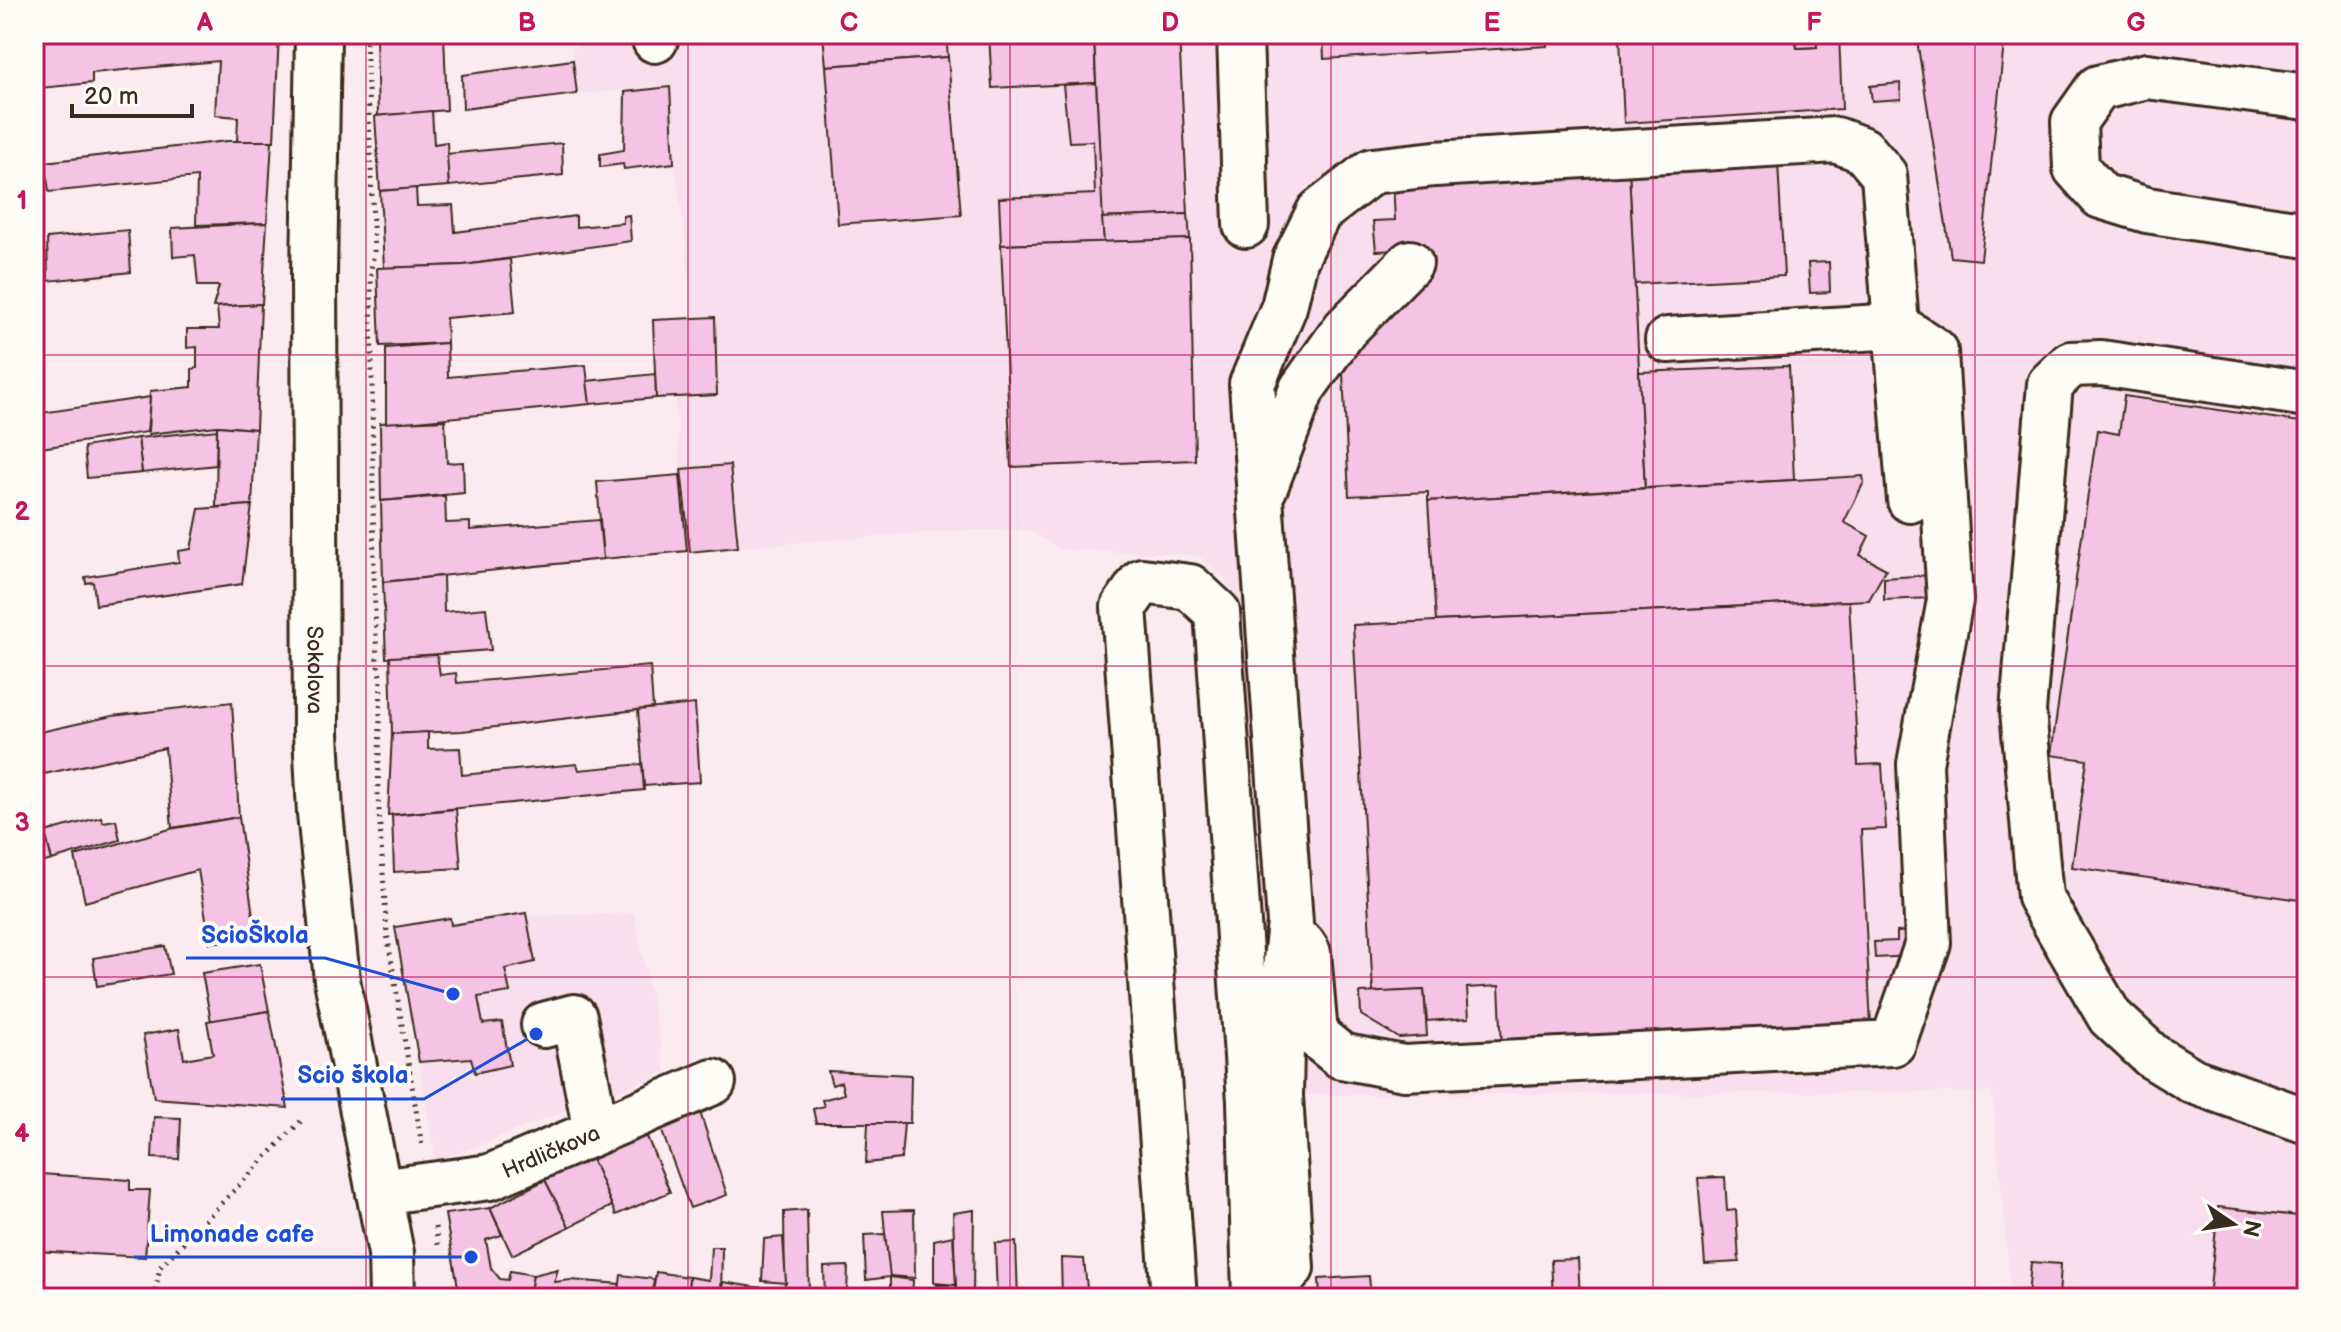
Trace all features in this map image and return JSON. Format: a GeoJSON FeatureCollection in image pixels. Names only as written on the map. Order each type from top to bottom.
{"type":"FeatureCollection","features":[{"type":"Feature","properties":{"kind":"street","name":"Sokolova"},"geometry":{"type":"LineString","coordinates":[[318,34],[315,370],[316,717],[320,813],[337,980],[391,1253],[392,1298]]}},
{"type":"Feature","properties":{"kind":"street"},"geometry":{"type":"LineString","coordinates":[[1240,34],[1246,225]]}},
{"type":"Feature","properties":{"kind":"street"},"geometry":{"type":"LineString","coordinates":[[2307,97],[2147,76],[2098,88],[2074,122],[2076,168],[2101,196],[2147,210],[2307,235]]}},
{"type":"Feature","properties":{"kind":"street"},"geometry":{"type":"LineString","coordinates":[[1267,1298],[1291,1268],[1280,1096],[1282,997],[1290,923],[1252,384],[1284,307],[1295,260],[1319,212],[1372,171],[1435,164],[1836,140],[1863,150],[1884,175],[1910,500]]}},
{"type":"Feature","properties":{"kind":"street"},"geometry":{"type":"LineString","coordinates":[[1262,497],[1302,389],[1345,329],[1410,263]]}},
{"type":"Feature","properties":{"kind":"street"},"geometry":{"type":"LineString","coordinates":[[1290,923],[1308,953],[1315,1035],[1341,1056],[1404,1068],[1893,1043],[1928,943],[1920,764],[1950,600],[1935,351],[1897,326],[1668,340]]}},
{"type":"Feature","properties":{"kind":"street"},"geometry":{"type":"LineString","coordinates":[[2307,394],[2101,363],[2071,364],[2050,384],[2023,711],[2040,897],[2110,1017],[2152,1056],[2193,1081],[2307,1121]]}},
{"type":"Feature","properties":{"kind":"street"},"geometry":{"type":"LineString","coordinates":[[1174,1298],[1124,607],[1142,581],[1190,587],[1217,612],[1250,1101],[1255,1298]]}},
{"type":"Feature","properties":{"kind":"street"},"geometry":{"type":"LineString","coordinates":[[544,1025],[574,1017],[596,1131]]}},
{"type":"Feature","properties":{"kind":"street","name":"Hrdličkova"},"geometry":{"type":"LineString","coordinates":[[379,1192],[490,1177],[713,1082]]}},
{"type":"Feature","properties":{"kind":"path"},"geometry":{"type":"LineString","coordinates":[[366,34],[374,251],[371,270],[374,585],[377,661],[381,680],[378,796],[387,934],[438,1245]]}},
{"type":"Feature","properties":{"kind":"path"},"geometry":{"type":"LineString","coordinates":[[154,1298],[160,1267],[302,1120]]}},
{"type":"Feature","properties":{"kind":"shaded area"},"geometry":{"type":"Polygon","coordinates":[[[576,34],[2307,34],[2307,1298],[2011,1298],[1992,1092],[1304,1095],[1301,1064],[1261,998],[1240,619],[1224,578],[1197,555],[1061,550],[1028,530],[969,530],[687,551],[675,395],[717,395],[715,317],[691,318],[686,241],[674,163],[670,87],[577,94],[572,46],[578,47],[576,34]]]}},
{"type":"Feature","properties":{"kind":"shaded area"},"geometry":{"type":"Polygon","coordinates":[[[526,913],[527,916],[634,913],[666,1072],[436,1162],[395,927],[450,918],[452,925],[526,913]]]}},
{"type":"Feature","properties":{"kind":"building"},"geometry":{"type":"Polygon","coordinates":[[[116,34],[279,34],[274,141],[237,142],[238,117],[215,115],[218,61],[92,73],[92,83],[40,88],[38,41],[116,34]]]}},
{"type":"Feature","properties":{"kind":"building"},"geometry":{"type":"Polygon","coordinates":[[[444,34],[447,110],[378,116],[376,35],[444,34]]]}},
{"type":"Feature","properties":{"kind":"building"},"geometry":{"type":"Polygon","coordinates":[[[823,34],[946,34],[948,57],[826,66],[823,34]]]}},
{"type":"Feature","properties":{"kind":"building"},"geometry":{"type":"Polygon","coordinates":[[[989,34],[1094,34],[1096,83],[992,88],[989,34]]]}},
{"type":"Feature","properties":{"kind":"building"},"geometry":{"type":"Polygon","coordinates":[[[1094,34],[1179,34],[1188,214],[1102,218],[1094,34]]]}},
{"type":"Feature","properties":{"kind":"building"},"geometry":{"type":"Polygon","coordinates":[[[1323,34],[1546,34],[1547,46],[1324,59],[1323,34]]]}},
{"type":"Feature","properties":{"kind":"building"},"geometry":{"type":"Polygon","coordinates":[[[1620,34],[1670,34],[1620,37],[1620,34]]]}},
{"type":"Feature","properties":{"kind":"building"},"geometry":{"type":"Polygon","coordinates":[[[1795,34],[1797,48],[1817,47],[1816,34],[1839,34],[1842,109],[1624,123],[1620,37],[1795,34]]]}},
{"type":"Feature","properties":{"kind":"building"},"geometry":{"type":"Polygon","coordinates":[[[1796,34],[1816,34],[1817,47],[1797,48],[1796,34]]]}},
{"type":"Feature","properties":{"kind":"building"},"geometry":{"type":"Polygon","coordinates":[[[1916,34],[2005,34],[1981,260],[1951,257],[1916,34]]]}},
{"type":"Feature","properties":{"kind":"building"},"geometry":{"type":"Polygon","coordinates":[[[948,57],[961,215],[838,224],[826,66],[948,57]]]}},
{"type":"Feature","properties":{"kind":"building"},"geometry":{"type":"Polygon","coordinates":[[[573,60],[577,94],[463,109],[462,75],[573,60]]]}},
{"type":"Feature","properties":{"kind":"building"},"geometry":{"type":"Polygon","coordinates":[[[1096,83],[1104,242],[1001,245],[999,198],[1095,194],[1093,141],[1069,142],[1063,85],[1096,83]]]}},
{"type":"Feature","properties":{"kind":"building"},"geometry":{"type":"Polygon","coordinates":[[[1900,83],[1901,99],[1872,101],[1870,86],[1900,83]]]}},
{"type":"Feature","properties":{"kind":"building"},"geometry":{"type":"Polygon","coordinates":[[[670,87],[674,163],[624,169],[623,164],[600,167],[600,154],[624,150],[625,92],[670,87]]]}},
{"type":"Feature","properties":{"kind":"building"},"geometry":{"type":"Polygon","coordinates":[[[432,111],[434,144],[447,142],[449,186],[380,191],[375,116],[432,111]]]}},
{"type":"Feature","properties":{"kind":"building"},"geometry":{"type":"Polygon","coordinates":[[[227,141],[272,141],[267,223],[196,225],[197,177],[49,192],[45,162],[227,141]]]}},
{"type":"Feature","properties":{"kind":"building"},"geometry":{"type":"Polygon","coordinates":[[[562,143],[563,175],[449,186],[447,154],[562,143]]]}},
{"type":"Feature","properties":{"kind":"building"},"geometry":{"type":"Polygon","coordinates":[[[1778,162],[1784,276],[1634,284],[1629,170],[1778,162]]]}},
{"type":"Feature","properties":{"kind":"building"},"geometry":{"type":"Polygon","coordinates":[[[1629,170],[1645,488],[1428,501],[1428,492],[1349,496],[1342,353],[1399,250],[1376,251],[1373,221],[1395,220],[1393,182],[1629,170]]]}},
{"type":"Feature","properties":{"kind":"building"},"geometry":{"type":"Polygon","coordinates":[[[416,188],[417,206],[453,205],[455,232],[576,216],[576,227],[623,223],[623,216],[629,215],[631,241],[464,265],[384,268],[380,191],[416,188]]]}},
{"type":"Feature","properties":{"kind":"building"},"geometry":{"type":"Polygon","coordinates":[[[1188,214],[1190,239],[1104,242],[1102,218],[1188,214]]]}},
{"type":"Feature","properties":{"kind":"building"},"geometry":{"type":"Polygon","coordinates":[[[267,223],[262,304],[213,307],[219,286],[198,286],[195,255],[173,257],[172,228],[267,223]]]}},
{"type":"Feature","properties":{"kind":"building"},"geometry":{"type":"Polygon","coordinates":[[[128,230],[131,272],[48,281],[47,238],[128,230]]]}},
{"type":"Feature","properties":{"kind":"building"},"geometry":{"type":"Polygon","coordinates":[[[1190,239],[1195,460],[1011,467],[1001,245],[1190,239]]]}},
{"type":"Feature","properties":{"kind":"building"},"geometry":{"type":"Polygon","coordinates":[[[510,259],[515,312],[446,318],[447,343],[380,346],[377,268],[464,265],[510,259]]]}},
{"type":"Feature","properties":{"kind":"building"},"geometry":{"type":"Polygon","coordinates":[[[1829,262],[1830,292],[1810,293],[1808,263],[1829,262]]]}},
{"type":"Feature","properties":{"kind":"building"},"geometry":{"type":"Polygon","coordinates":[[[261,304],[256,429],[217,426],[148,434],[150,391],[192,387],[192,369],[197,368],[197,347],[187,348],[187,329],[219,329],[217,307],[261,304]]]}},
{"type":"Feature","properties":{"kind":"building"},"geometry":{"type":"Polygon","coordinates":[[[715,317],[717,395],[656,398],[653,320],[715,317]]]}},
{"type":"Feature","properties":{"kind":"building"},"geometry":{"type":"Polygon","coordinates":[[[447,343],[448,377],[586,365],[590,404],[386,424],[386,348],[447,343]]]}},
{"type":"Feature","properties":{"kind":"building"},"geometry":{"type":"Polygon","coordinates":[[[1789,366],[1794,480],[1645,488],[1639,372],[1789,366]]]}},
{"type":"Feature","properties":{"kind":"building"},"geometry":{"type":"Polygon","coordinates":[[[655,374],[656,398],[590,404],[587,381],[655,374]]]}},
{"type":"Feature","properties":{"kind":"building"},"geometry":{"type":"Polygon","coordinates":[[[2124,396],[2307,423],[2307,901],[2072,867],[2087,760],[2051,755],[2097,430],[2119,434],[2124,396]]]}},
{"type":"Feature","properties":{"kind":"building"},"geometry":{"type":"Polygon","coordinates":[[[150,397],[147,432],[34,449],[34,414],[150,397]]]}},
{"type":"Feature","properties":{"kind":"building"},"geometry":{"type":"Polygon","coordinates":[[[445,420],[447,463],[463,462],[464,493],[381,501],[380,423],[445,420]]]}},
{"type":"Feature","properties":{"kind":"building"},"geometry":{"type":"Polygon","coordinates":[[[217,426],[256,429],[252,505],[216,507],[217,426]]]}},
{"type":"Feature","properties":{"kind":"building"},"geometry":{"type":"Polygon","coordinates":[[[217,430],[216,465],[142,473],[138,438],[217,430]]]}},
{"type":"Feature","properties":{"kind":"building"},"geometry":{"type":"Polygon","coordinates":[[[138,438],[142,473],[87,478],[84,447],[138,438]]]}},
{"type":"Feature","properties":{"kind":"building"},"geometry":{"type":"Polygon","coordinates":[[[730,465],[738,547],[690,552],[681,469],[730,465]]]}},
{"type":"Feature","properties":{"kind":"building"},"geometry":{"type":"Polygon","coordinates":[[[680,475],[687,551],[603,559],[597,482],[680,475]]]}},
{"type":"Feature","properties":{"kind":"building"},"geometry":{"type":"Polygon","coordinates":[[[1863,476],[1864,482],[1844,522],[1869,536],[1860,555],[1886,569],[1869,600],[1436,621],[1428,501],[1863,476]]]}},
{"type":"Feature","properties":{"kind":"building"},"geometry":{"type":"Polygon","coordinates":[[[445,496],[446,523],[470,522],[470,530],[599,520],[603,559],[383,582],[381,501],[445,496]]]}},
{"type":"Feature","properties":{"kind":"building"},"geometry":{"type":"Polygon","coordinates":[[[252,505],[242,584],[96,605],[93,582],[86,583],[85,577],[179,562],[178,551],[191,549],[199,509],[252,505]]]}},
{"type":"Feature","properties":{"kind":"building"},"geometry":{"type":"Polygon","coordinates":[[[1931,575],[1932,598],[1884,600],[1884,578],[1931,575]]]}},
{"type":"Feature","properties":{"kind":"building"},"geometry":{"type":"Polygon","coordinates":[[[443,576],[444,612],[486,608],[491,650],[386,658],[383,582],[443,576]]]}},
{"type":"Feature","properties":{"kind":"building"},"geometry":{"type":"Polygon","coordinates":[[[1849,601],[1858,765],[1882,764],[1886,829],[1861,830],[1871,1026],[1502,1047],[1499,986],[1467,988],[1469,1018],[1427,1021],[1424,990],[1373,993],[1353,625],[1849,601]]]}},
{"type":"Feature","properties":{"kind":"building"},"geometry":{"type":"Polygon","coordinates":[[[437,655],[440,675],[456,673],[457,683],[650,666],[653,708],[462,731],[392,734],[390,657],[437,655]]]}},
{"type":"Feature","properties":{"kind":"building"},"geometry":{"type":"Polygon","coordinates":[[[232,702],[239,817],[172,828],[165,748],[44,774],[36,733],[112,716],[232,702]]]}},
{"type":"Feature","properties":{"kind":"building"},"geometry":{"type":"Polygon","coordinates":[[[695,704],[700,782],[644,786],[638,710],[695,704]]]}},
{"type":"Feature","properties":{"kind":"building"},"geometry":{"type":"Polygon","coordinates":[[[428,732],[428,749],[460,748],[462,775],[577,764],[579,770],[642,764],[644,790],[388,815],[392,734],[428,732]]]}},
{"type":"Feature","properties":{"kind":"building"},"geometry":{"type":"Polygon","coordinates":[[[34,790],[52,860],[34,865],[34,790]]]}},
{"type":"Feature","properties":{"kind":"building"},"geometry":{"type":"Polygon","coordinates":[[[456,809],[461,868],[394,872],[392,815],[456,809]]]}},
{"type":"Feature","properties":{"kind":"building"},"geometry":{"type":"Polygon","coordinates":[[[101,817],[103,822],[116,820],[120,840],[52,860],[45,832],[101,817]]]}},
{"type":"Feature","properties":{"kind":"building"},"geometry":{"type":"Polygon","coordinates":[[[239,817],[256,937],[210,943],[198,870],[85,902],[75,856],[170,829],[239,817]]]}},
{"type":"Feature","properties":{"kind":"building"},"geometry":{"type":"Polygon","coordinates":[[[526,913],[535,962],[505,969],[510,992],[478,997],[483,1024],[502,1022],[510,1065],[475,1073],[471,1058],[419,1062],[395,927],[450,918],[451,925],[526,913]]]}},
{"type":"Feature","properties":{"kind":"building"},"geometry":{"type":"Polygon","coordinates":[[[1912,931],[1914,956],[1875,958],[1874,942],[1897,941],[1897,932],[1912,931]]]}},
{"type":"Feature","properties":{"kind":"building"},"geometry":{"type":"Polygon","coordinates":[[[165,946],[171,974],[97,986],[93,958],[165,946]]]}},
{"type":"Feature","properties":{"kind":"building"},"geometry":{"type":"Polygon","coordinates":[[[260,964],[269,1011],[211,1021],[202,973],[260,964]]]}},
{"type":"Feature","properties":{"kind":"building"},"geometry":{"type":"Polygon","coordinates":[[[1424,990],[1427,1036],[1399,1038],[1361,1015],[1360,993],[1424,990]]]}},
{"type":"Feature","properties":{"kind":"building"},"geometry":{"type":"Polygon","coordinates":[[[269,1011],[288,1108],[154,1098],[143,1035],[179,1029],[184,1059],[213,1054],[207,1021],[269,1011]]]}},
{"type":"Feature","properties":{"kind":"building"},"geometry":{"type":"Polygon","coordinates":[[[828,1071],[911,1075],[910,1123],[816,1123],[813,1109],[824,1106],[822,1100],[844,1094],[841,1082],[832,1085],[828,1071]]]}},
{"type":"Feature","properties":{"kind":"building"},"geometry":{"type":"Polygon","coordinates":[[[699,1109],[727,1195],[690,1208],[660,1126],[699,1109]]]}},
{"type":"Feature","properties":{"kind":"building"},"geometry":{"type":"Polygon","coordinates":[[[154,1117],[181,1118],[179,1159],[152,1158],[154,1117]]]}},
{"type":"Feature","properties":{"kind":"building"},"geometry":{"type":"Polygon","coordinates":[[[868,1123],[904,1123],[901,1159],[866,1163],[868,1123]]]}},
{"type":"Feature","properties":{"kind":"building"},"geometry":{"type":"Polygon","coordinates":[[[645,1132],[670,1192],[616,1215],[591,1158],[645,1132]]]}},
{"type":"Feature","properties":{"kind":"building"},"geometry":{"type":"Polygon","coordinates":[[[591,1157],[612,1206],[569,1227],[545,1180],[591,1157]]]}},
{"type":"Feature","properties":{"kind":"building"},"geometry":{"type":"Polygon","coordinates":[[[41,1174],[130,1180],[130,1190],[150,1190],[145,1257],[34,1251],[34,1185],[42,1185],[41,1174]]]}},
{"type":"Feature","properties":{"kind":"building"},"geometry":{"type":"Polygon","coordinates":[[[1725,1177],[1727,1211],[1736,1210],[1739,1262],[1705,1264],[1698,1178],[1725,1177]]]}},
{"type":"Feature","properties":{"kind":"building"},"geometry":{"type":"Polygon","coordinates":[[[545,1180],[569,1227],[512,1255],[490,1208],[545,1180]]]}},
{"type":"Feature","properties":{"kind":"building"},"geometry":{"type":"Polygon","coordinates":[[[2218,1207],[2307,1217],[2307,1298],[2209,1298],[2218,1207]]]}},
{"type":"Feature","properties":{"kind":"building"},"geometry":{"type":"Polygon","coordinates":[[[490,1208],[502,1235],[486,1240],[491,1268],[500,1279],[508,1280],[510,1271],[533,1275],[529,1298],[460,1298],[445,1214],[490,1208]]]}},
{"type":"Feature","properties":{"kind":"building"},"geometry":{"type":"Polygon","coordinates":[[[807,1210],[809,1294],[817,1298],[785,1298],[784,1212],[807,1210]]]}},
{"type":"Feature","properties":{"kind":"building"},"geometry":{"type":"Polygon","coordinates":[[[914,1210],[915,1278],[889,1276],[883,1211],[914,1210]]]}},
{"type":"Feature","properties":{"kind":"building"},"geometry":{"type":"Polygon","coordinates":[[[974,1210],[973,1296],[997,1297],[995,1243],[1016,1242],[1018,1298],[956,1298],[953,1213],[974,1210]]]}},
{"type":"Feature","properties":{"kind":"building"},"geometry":{"type":"Polygon","coordinates":[[[885,1234],[890,1277],[866,1280],[864,1235],[885,1234]]]}},
{"type":"Feature","properties":{"kind":"building"},"geometry":{"type":"Polygon","coordinates":[[[953,1236],[956,1285],[934,1283],[934,1240],[953,1236]]]}},
{"type":"Feature","properties":{"kind":"building"},"geometry":{"type":"Polygon","coordinates":[[[783,1237],[786,1283],[762,1281],[764,1239],[783,1237]]]}},
{"type":"Feature","properties":{"kind":"building"},"geometry":{"type":"Polygon","coordinates":[[[711,1247],[722,1247],[721,1298],[687,1298],[689,1277],[709,1280],[711,1247]]]}},
{"type":"Feature","properties":{"kind":"building"},"geometry":{"type":"Polygon","coordinates":[[[1061,1258],[1084,1259],[1088,1298],[1062,1298],[1061,1258]]]}},
{"type":"Feature","properties":{"kind":"building"},"geometry":{"type":"Polygon","coordinates":[[[1578,1259],[1580,1298],[1553,1298],[1551,1260],[1578,1259]]]}},
{"type":"Feature","properties":{"kind":"building"},"geometry":{"type":"Polygon","coordinates":[[[2031,1262],[2061,1264],[2059,1298],[2028,1297],[2031,1262]]]}},
{"type":"Feature","properties":{"kind":"building"},"geometry":{"type":"Polygon","coordinates":[[[848,1266],[847,1295],[877,1298],[825,1298],[824,1267],[848,1266]]]}},
{"type":"Feature","properties":{"kind":"building"},"geometry":{"type":"Polygon","coordinates":[[[558,1269],[554,1282],[571,1280],[620,1284],[618,1298],[529,1298],[533,1275],[558,1269]]]}},
{"type":"Feature","properties":{"kind":"building"},"geometry":{"type":"Polygon","coordinates":[[[656,1272],[689,1277],[687,1298],[652,1298],[656,1272]]]}},
{"type":"Feature","properties":{"kind":"building"},"geometry":{"type":"Polygon","coordinates":[[[621,1275],[654,1279],[652,1298],[618,1298],[621,1275]]]}},
{"type":"Feature","properties":{"kind":"building"},"geometry":{"type":"Polygon","coordinates":[[[1369,1276],[1371,1298],[1320,1298],[1319,1279],[1369,1276]]]}},
{"type":"Feature","properties":{"kind":"building"},"geometry":{"type":"Polygon","coordinates":[[[890,1277],[913,1280],[912,1298],[890,1298],[890,1277]]]}},
{"type":"Feature","properties":{"kind":"building"},"geometry":{"type":"Polygon","coordinates":[[[723,1282],[755,1287],[754,1298],[721,1298],[723,1282]]]}},
{"type":"Feature","properties":{"kind":"building"},"geometry":{"type":"Polygon","coordinates":[[[937,1285],[956,1285],[956,1298],[938,1298],[937,1285]]]}},
{"type":"Feature","properties":{"kind":"building"},"geometry":{"type":"Polygon","coordinates":[[[755,1287],[785,1290],[785,1298],[754,1298],[755,1287]]]}},
{"type":"Feature","properties":{"kind":"building"},"geometry":{"type":"Polygon","coordinates":[[[1396,1291],[1397,1298],[1383,1298],[1383,1293],[1396,1291]]]}},
{"type":"Feature","properties":{"kind":"place","name":"ScioŠkola"},"geometry":{"type":"Point","coordinates":[453,994]}},
{"type":"Feature","properties":{"kind":"place","name":"Scio škola"},"geometry":{"type":"Point","coordinates":[536,1034]}},
{"type":"Feature","properties":{"kind":"place","name":"Limonade cafe"},"geometry":{"type":"Point","coordinates":[471,1257]}}]}
